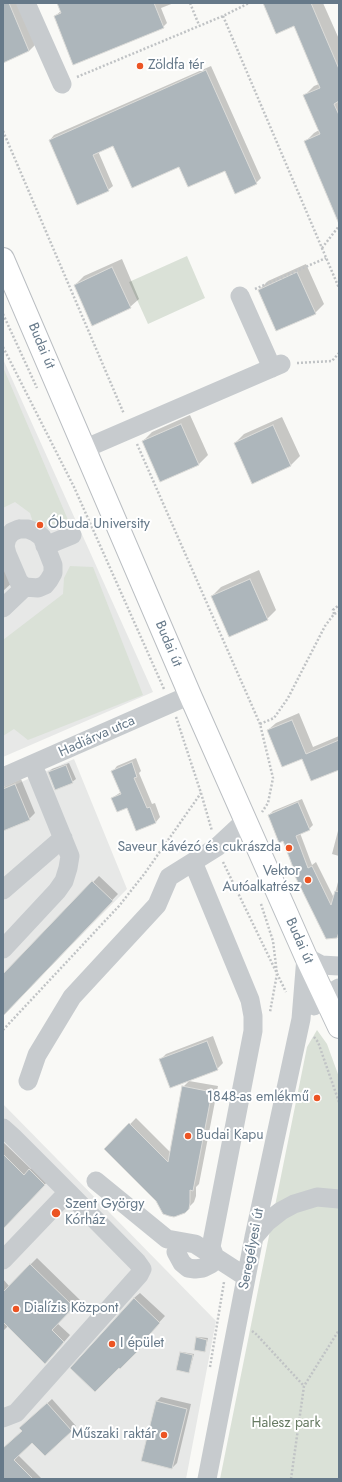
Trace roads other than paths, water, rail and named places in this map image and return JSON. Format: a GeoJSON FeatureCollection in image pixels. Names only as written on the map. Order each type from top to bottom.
{"type":"FeatureCollection","features":[{"type":"Feature","properties":{"kind":"main road","name":"Budai út"},"geometry":{"type":"LineString","coordinates":[[3,258],[84,449],[180,699],[253,817],[306,957],[332,992],[339,1027]]}},
{"type":"Feature","properties":{"kind":"street"},"geometry":{"type":"LineString","coordinates":[[26,3],[62,84]]}},
{"type":"Feature","properties":{"kind":"street"},"geometry":{"type":"LineString","coordinates":[[84,449],[277,366],[240,296]]}},
{"type":"Feature","properties":{"kind":"street"},"geometry":{"type":"LineString","coordinates":[[11,529],[28,529],[35,532],[42,537],[45,546],[53,565],[53,573],[45,585],[38,588],[25,587],[19,582],[5,546],[7,538],[12,532],[11,529]]}},
{"type":"Feature","properties":{"kind":"street"},"geometry":{"type":"LineString","coordinates":[[45,546],[72,534]]}},
{"type":"Feature","properties":{"kind":"street"},"geometry":{"type":"LineString","coordinates":[[3,608],[25,587]]}},
{"type":"Feature","properties":{"kind":"street","name":"Hadiárva utca"},"geometry":{"type":"LineString","coordinates":[[3,776],[33,765],[180,699]]}},
{"type":"Feature","properties":{"kind":"street"},"geometry":{"type":"LineString","coordinates":[[3,949],[57,891],[64,881],[70,856],[33,765]]}},
{"type":"Feature","properties":{"kind":"street"},"geometry":{"type":"LineString","coordinates":[[28,1081],[37,1055],[72,997],[157,905],[169,877],[217,847],[253,817]]}},
{"type":"Feature","properties":{"kind":"street"},"geometry":{"type":"LineString","coordinates":[[3,890],[63,838]]}},
{"type":"Feature","properties":{"kind":"street"},"geometry":{"type":"LineString","coordinates":[[193,862],[250,1000],[253,1031],[211,1247],[215,1257]]}},
{"type":"Feature","properties":{"kind":"street"},"geometry":{"type":"LineString","coordinates":[[306,957],[321,965],[339,966]]}},
{"type":"Feature","properties":{"kind":"street","name":"Seregélyesi út"},"geometry":{"type":"LineString","coordinates":[[207,1479],[254,1237],[301,1019],[306,957]]}},
{"type":"Feature","properties":{"kind":"street"},"geometry":{"type":"LineString","coordinates":[[301,1019],[332,992]]}},
{"type":"Feature","properties":{"kind":"street"},"geometry":{"type":"LineString","coordinates":[[3,1128],[68,1192],[137,1262],[142,1269],[139,1275],[16,1413],[3,1418]]}},
{"type":"Feature","properties":{"kind":"street"},"geometry":{"type":"LineString","coordinates":[[96,1181],[167,1239],[195,1244],[246,1277]]}},
{"type":"Feature","properties":{"kind":"street"},"geometry":{"type":"LineString","coordinates":[[3,1260],[68,1192]]}},
{"type":"Feature","properties":{"kind":"street"},"geometry":{"type":"LineString","coordinates":[[254,1237],[267,1222],[281,1211],[294,1204],[317,1197],[339,1199]]}},
{"type":"Feature","properties":{"kind":"street"},"geometry":{"type":"LineString","coordinates":[[176,1252],[182,1263],[188,1268],[195,1269],[211,1264],[215,1257]]}},
{"type":"Feature","properties":{"kind":"place","name":"Zöldfa tér"},"geometry":{"type":"Point","coordinates":[140,66]}},
{"type":"Feature","properties":{"kind":"place","name":"Óbuda University"},"geometry":{"type":"Point","coordinates":[40,525]}},
{"type":"Feature","properties":{"kind":"place","name":"Saveur kávézó és cukrászda"},"geometry":{"type":"Point","coordinates":[289,848]}},
{"type":"Feature","properties":{"kind":"place","name":"Vektor Autóalkatrész"},"geometry":{"type":"Point","coordinates":[308,880]}},
{"type":"Feature","properties":{"kind":"place","name":"1848-as emlékmű"},"geometry":{"type":"Point","coordinates":[317,1098]}},
{"type":"Feature","properties":{"kind":"place","name":"Budai Kapu"},"geometry":{"type":"Point","coordinates":[188,1136]}},
{"type":"Feature","properties":{"kind":"place","name":"Szent György Kórház"},"geometry":{"type":"Point","coordinates":[56,1213]}},
{"type":"Feature","properties":{"kind":"place","name":"Dialízis Központ"},"geometry":{"type":"Point","coordinates":[16,1309]}},
{"type":"Feature","properties":{"kind":"place","name":"I épület"},"geometry":{"type":"Point","coordinates":[112,1344]}},
{"type":"Feature","properties":{"kind":"place","name":"Műszaki raktár"},"geometry":{"type":"Point","coordinates":[164,1435]}},
{"type":"Feature","properties":{"kind":"park label","name":"Halesz park"},"geometry":{"type":"Point","coordinates":[286,1424]}}]}
